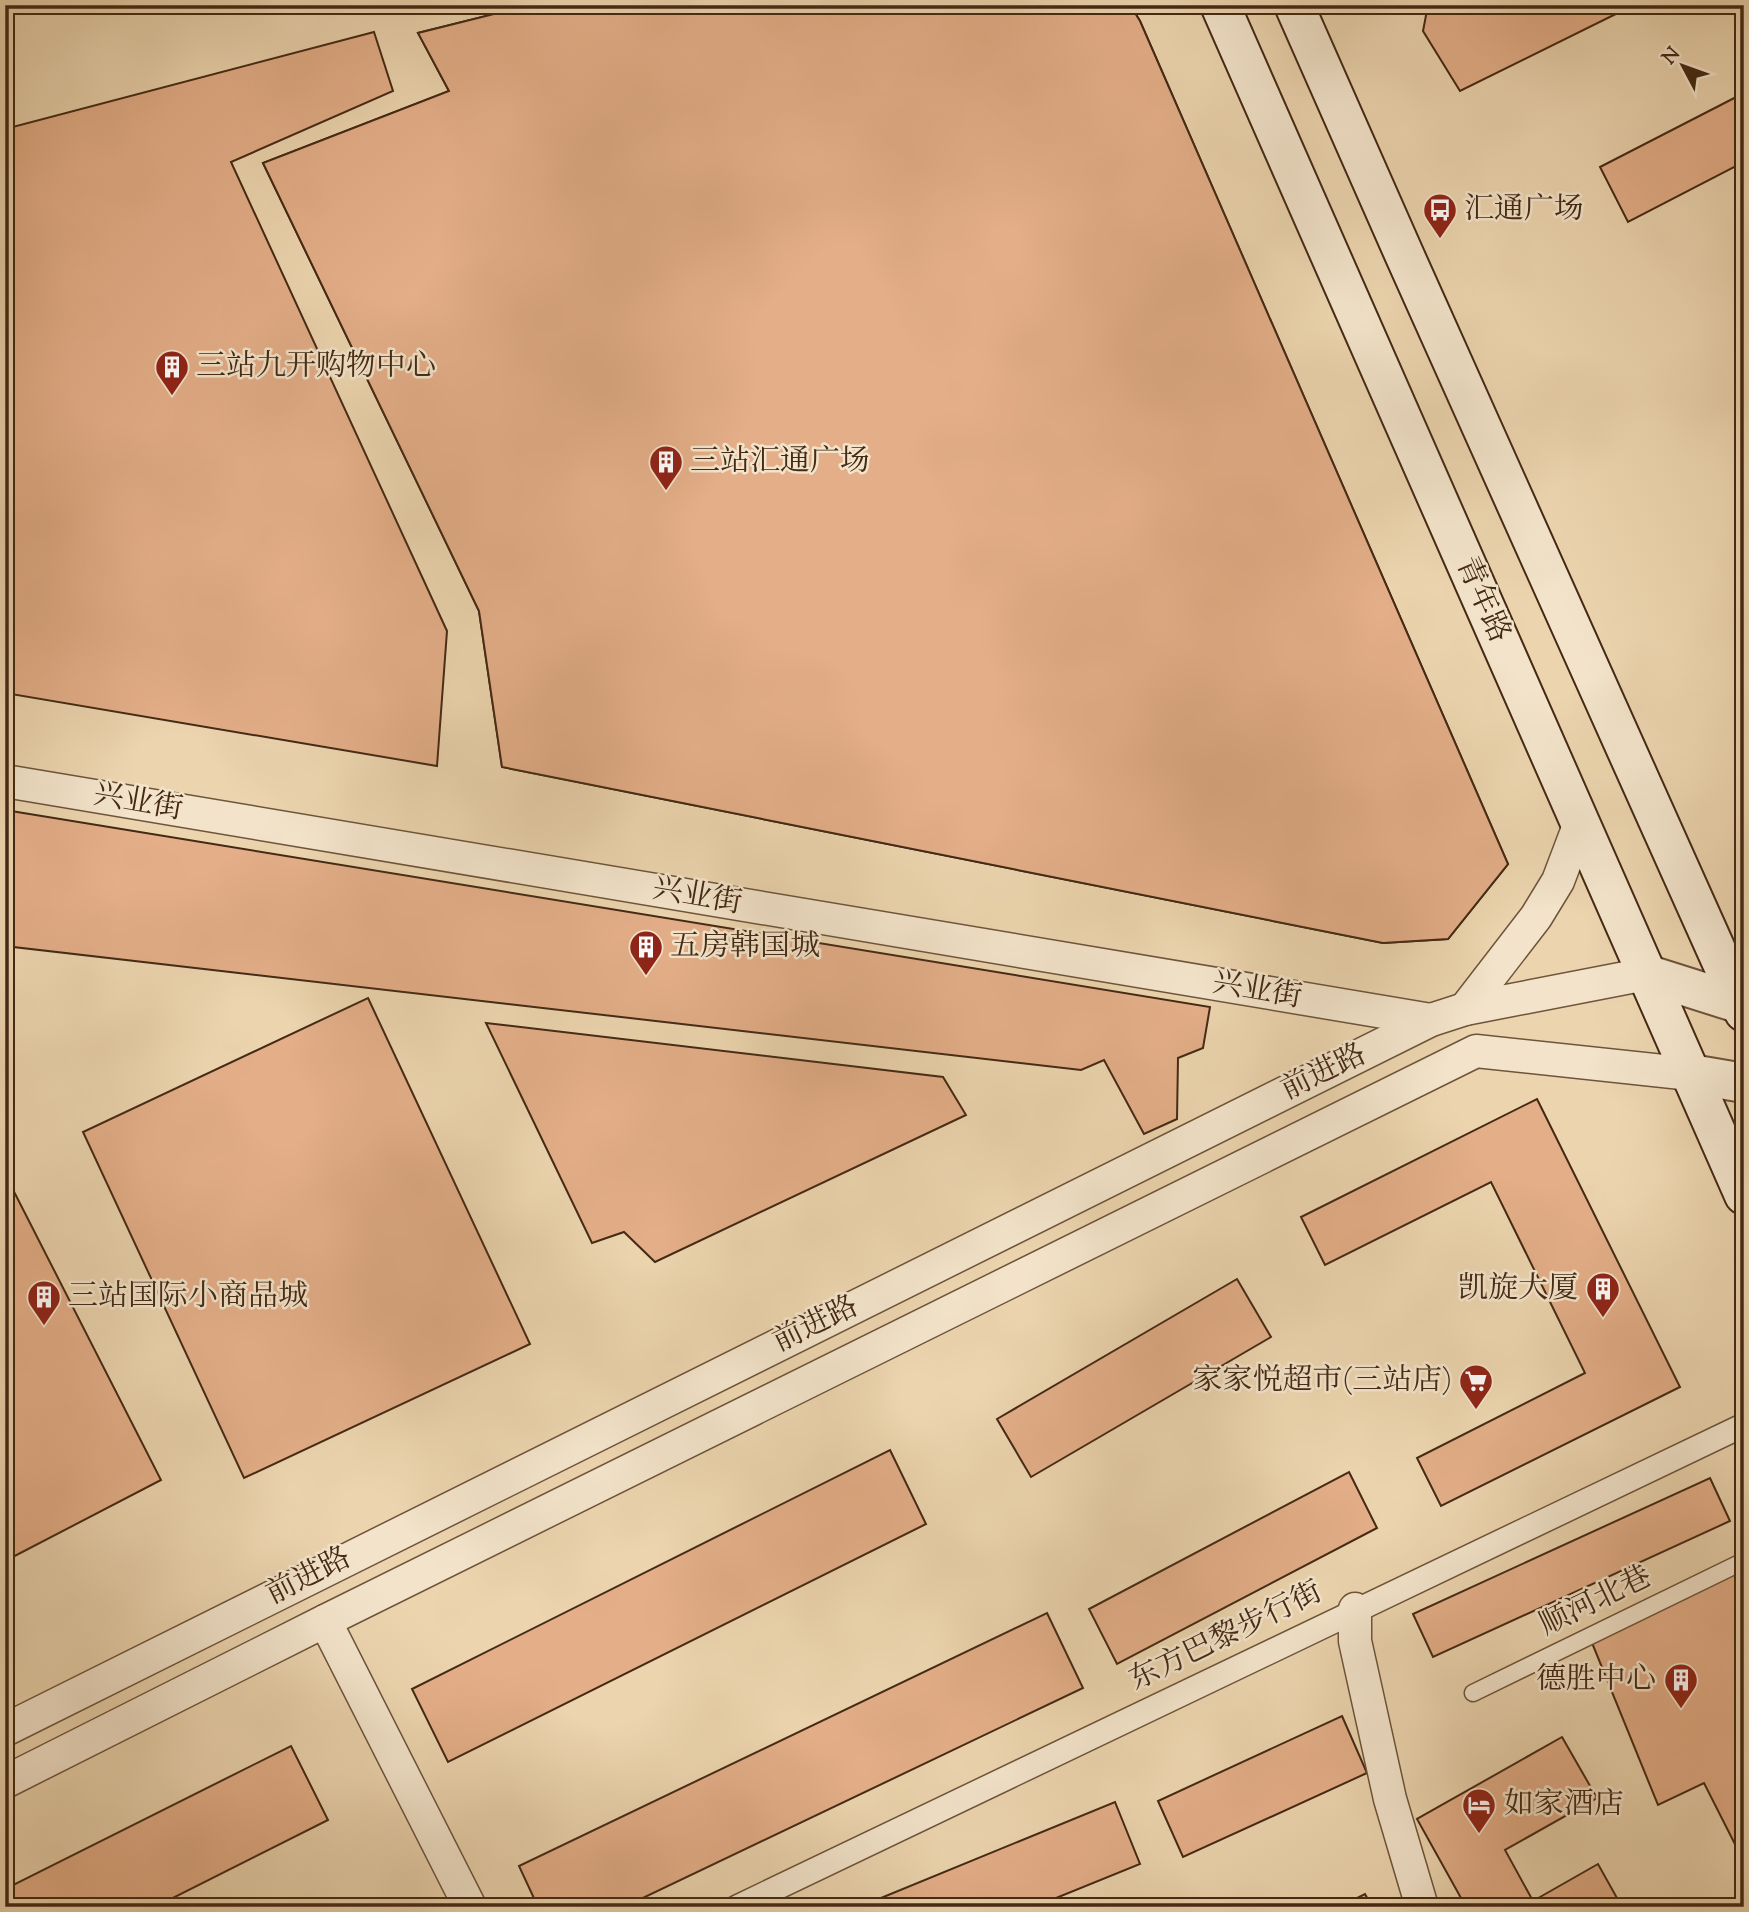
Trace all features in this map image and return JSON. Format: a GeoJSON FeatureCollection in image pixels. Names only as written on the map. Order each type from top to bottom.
{"type":"FeatureCollection","features":[{"type":"Feature","properties":{"kind":"main road","name":"青年路"},"geometry":{"type":"LineString","coordinates":[[1220,5],[1744,1195]]}},
{"type":"Feature","properties":{"kind":"main road"},"geometry":{"type":"LineString","coordinates":[[1294,5],[1743,1007]]}},
{"type":"Feature","properties":{"kind":"main road"},"geometry":{"type":"LineString","coordinates":[[1646,974],[1743,1007]]}},
{"type":"Feature","properties":{"kind":"main road"},"geometry":{"type":"LineString","coordinates":[[1690,1074],[1744,1083]]}},
{"type":"Feature","properties":{"kind":"street","name":"兴业街"},"geometry":{"type":"LineString","coordinates":[[5,781],[1431,1020]]}},
{"type":"Feature","properties":{"kind":"street"},"geometry":{"type":"LineString","coordinates":[[1465,1009],[1536,917],[1558,881],[1580,823]]}},
{"type":"Feature","properties":{"kind":"street","name":"前进路"},"geometry":{"type":"LineString","coordinates":[[5,1730],[1431,1020],[1465,1009],[1646,974]]}},
{"type":"Feature","properties":{"kind":"street","name":"前进路"},"geometry":{"type":"LineString","coordinates":[[5,1782],[1476,1051],[1690,1074]]}},
{"type":"Feature","properties":{"kind":"street","name":"东方巴黎步行街"},"geometry":{"type":"LineString","coordinates":[[737,1907],[1744,1425]]}},
{"type":"Feature","properties":{"kind":"street"},"geometry":{"type":"LineString","coordinates":[[1355,1609],[1355,1641],[1390,1799],[1422,1907]]}},
{"type":"Feature","properties":{"kind":"street"},"geometry":{"type":"LineString","coordinates":[[325,1621],[470,1907]]}},
{"type":"Feature","properties":{"kind":"lane","name":"顺河北巷"},"geometry":{"type":"LineString","coordinates":[[1473,1693],[1744,1561]]}},
{"type":"Feature","properties":{"kind":"building","name":"三站汇通广场"},"geometry":{"type":"Polygon","coordinates":[[[530,5],[1130,5],[1140,21],[1508,864],[1448,939],[1383,943],[502,767],[479,611],[263,163],[449,91],[418,33],[530,5]],[[1103,297],[952,364],[1010,414],[1194,512],[1103,297]],[[894,406],[876,418],[921,511],[972,525],[1128,538],[991,473],[894,406]]]}},
{"type":"Feature","properties":{"kind":"building","name":"三站汇通广场"},"geometry":{"type":"Polygon","coordinates":[[[530,5],[1130,5],[1140,21],[1508,864],[1448,939],[1383,943],[502,767],[479,611],[263,163],[449,91],[418,33],[530,5]]]}},
{"type":"Feature","properties":{"kind":"building"},"geometry":{"type":"Polygon","coordinates":[[[1428,5],[1634,5],[1460,91],[1423,31],[1428,5]]]}},
{"type":"Feature","properties":{"kind":"building","name":"三站九开购物中心"},"geometry":{"type":"Polygon","coordinates":[[[374,32],[393,91],[231,162],[447,631],[437,766],[5,693],[5,129],[374,32]]]}},
{"type":"Feature","properties":{"kind":"building"},"geometry":{"type":"Polygon","coordinates":[[[1744,93],[1744,162],[1628,222],[1600,167],[1744,93]]]}},
{"type":"Feature","properties":{"kind":"building","name":"五房韩国城"},"geometry":{"type":"Polygon","coordinates":[[[5,810],[1210,1007],[1203,1048],[1178,1058],[1177,1119],[1144,1134],[1104,1060],[1081,1070],[5,946],[5,810]]]}},
{"type":"Feature","properties":{"kind":"building"},"geometry":{"type":"Polygon","coordinates":[[[368,998],[530,1344],[244,1478],[83,1132],[368,998]]]}},
{"type":"Feature","properties":{"kind":"building","name":"五房韩国城"},"geometry":{"type":"Polygon","coordinates":[[[486,1023],[943,1077],[966,1115],[655,1262],[624,1232],[592,1243],[486,1023]]]}},
{"type":"Feature","properties":{"kind":"building","name":"凯旋大厦"},"geometry":{"type":"Polygon","coordinates":[[[1537,1099],[1680,1387],[1441,1506],[1417,1458],[1585,1373],[1491,1182],[1325,1265],[1301,1217],[1537,1099]]]}},
{"type":"Feature","properties":{"kind":"building","name":"三站国际小商品城"},"geometry":{"type":"Polygon","coordinates":[[[5,1174],[161,1480],[5,1561],[5,1174]]]}},
{"type":"Feature","properties":{"kind":"building"},"geometry":{"type":"Polygon","coordinates":[[[1237,1279],[1271,1337],[1031,1477],[997,1419],[1237,1279]]]}},
{"type":"Feature","properties":{"kind":"building"},"geometry":{"type":"Polygon","coordinates":[[[890,1450],[926,1524],[448,1762],[412,1689],[890,1450]]]}},
{"type":"Feature","properties":{"kind":"building"},"geometry":{"type":"Polygon","coordinates":[[[1349,1472],[1377,1528],[1117,1664],[1089,1609],[1349,1472]]]}},
{"type":"Feature","properties":{"kind":"building"},"geometry":{"type":"Polygon","coordinates":[[[1710,1478],[1730,1521],[1433,1657],[1413,1614],[1710,1478]]]}},
{"type":"Feature","properties":{"kind":"building","name":"德胜中心"},"geometry":{"type":"Polygon","coordinates":[[[1744,1569],[1744,1862],[1704,1783],[1658,1805],[1590,1638],[1744,1569]]]}},
{"type":"Feature","properties":{"kind":"building"},"geometry":{"type":"Polygon","coordinates":[[[1047,1613],[1083,1688],[624,1907],[538,1907],[519,1866],[1047,1613]]]}},
{"type":"Feature","properties":{"kind":"building"},"geometry":{"type":"Polygon","coordinates":[[[1342,1716],[1367,1773],[1183,1857],[1158,1801],[1342,1716]]]}},
{"type":"Feature","properties":{"kind":"building","name":"如家酒店"},"geometry":{"type":"Polygon","coordinates":[[[1562,1737],[1597,1798],[1505,1850],[1533,1901],[1598,1864],[1622,1907],[1466,1907],[1417,1819],[1562,1737]]]}},
{"type":"Feature","properties":{"kind":"building"},"geometry":{"type":"Polygon","coordinates":[[[291,1746],[328,1820],[155,1907],[5,1907],[5,1889],[291,1746]]]}},
{"type":"Feature","properties":{"kind":"building"},"geometry":{"type":"Polygon","coordinates":[[[1115,1802],[1140,1864],[1034,1907],[859,1907],[1115,1802]]]}},
{"type":"Feature","properties":{"kind":"building"},"geometry":{"type":"Polygon","coordinates":[[[1365,1894],[1372,1907],[1339,1907],[1365,1894]]]}},
{"type":"Feature","properties":{"kind":"building"},"geometry":{"type":"Polygon","coordinates":[[[1744,1897],[1744,1907],[1726,1907],[1744,1897]]]}},
{"type":"Feature","properties":{"kind":"place","name":"汇通广场"},"geometry":{"type":"Point","coordinates":[1440,240]}},
{"type":"Feature","properties":{"kind":"place","name":"三站九开购物中心"},"geometry":{"type":"Point","coordinates":[172,397]}},
{"type":"Feature","properties":{"kind":"place","name":"三站汇通广场"},"geometry":{"type":"Point","coordinates":[666,492]}},
{"type":"Feature","properties":{"kind":"place","name":"五房韩国城"},"geometry":{"type":"Point","coordinates":[646,977]}},
{"type":"Feature","properties":{"kind":"place","name":"凯旋大厦"},"geometry":{"type":"Point","coordinates":[1603,1319]}},
{"type":"Feature","properties":{"kind":"place","name":"三站国际小商品城"},"geometry":{"type":"Point","coordinates":[44,1327]}},
{"type":"Feature","properties":{"kind":"place","name":"家家悦超市(三站店)"},"geometry":{"type":"Point","coordinates":[1476,1411]}},
{"type":"Feature","properties":{"kind":"place","name":"德胜中心"},"geometry":{"type":"Point","coordinates":[1681,1710]}},
{"type":"Feature","properties":{"kind":"place","name":"如家酒店"},"geometry":{"type":"Point","coordinates":[1479,1835]}}]}
